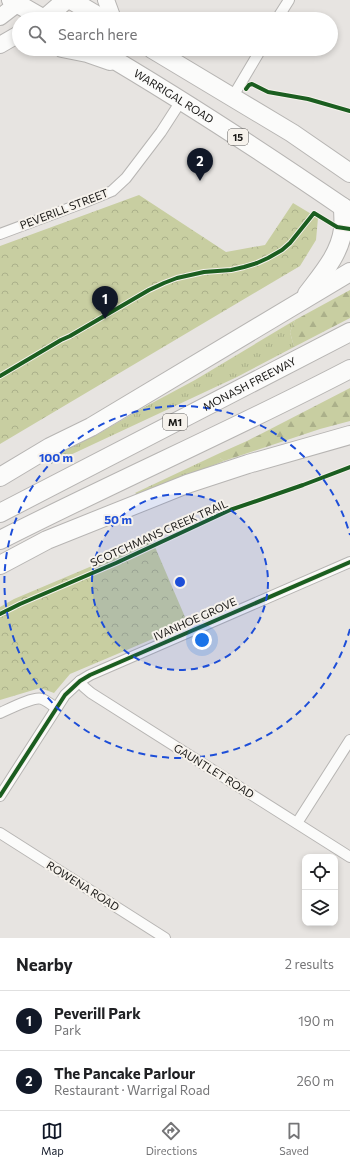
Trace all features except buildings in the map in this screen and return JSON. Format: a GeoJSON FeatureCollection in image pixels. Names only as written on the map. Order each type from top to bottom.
{"type":"FeatureCollection","features":[{"type":"Feature","properties":{"kind":"highway"},"geometry":{"type":"LineString","coordinates":[[52,12],[66,0]]}},
{"type":"Feature","properties":{"kind":"highway"},"geometry":{"type":"LineString","coordinates":[[71,0],[91,12]]}},
{"type":"Feature","properties":{"kind":"highway"},"geometry":{"type":"LineString","coordinates":[[17,1],[34,12]]}},
{"type":"Feature","properties":{"kind":"highway","name":"WARRIGAL ROAD"},"geometry":{"type":"LineString","coordinates":[[108,56],[238,136],[346,210]]}},
{"type":"Feature","properties":{"kind":"highway"},"geometry":{"type":"LineString","coordinates":[[163,56],[292,133],[350,173]]}},
{"type":"Feature","properties":{"kind":"highway"},"geometry":{"type":"LineString","coordinates":[[302,301],[333,258],[340,244],[346,210]]}},
{"type":"Feature","properties":{"kind":"highway"},"geometry":{"type":"LineString","coordinates":[[0,477],[50,447],[91,427],[350,272]]}},
{"type":"Feature","properties":{"kind":"highway","name":"MONASH FREEWAY"},"geometry":{"type":"LineString","coordinates":[[0,513],[350,332]]}},
{"type":"Feature","properties":{"kind":"highway"},"geometry":{"type":"LineString","coordinates":[[0,540],[298,396],[350,369]]}},
{"type":"Feature","properties":{"kind":"highway"},"geometry":{"type":"LineString","coordinates":[[0,565],[47,540],[181,487],[248,464],[350,435]]}},
{"type":"Feature","properties":{"kind":"main road"},"geometry":{"type":"LineString","coordinates":[[106,0],[110,12]]}},
{"type":"Feature","properties":{"kind":"main road"},"geometry":{"type":"LineString","coordinates":[[0,17],[17,1]]}},
{"type":"Feature","properties":{"kind":"main road"},"geometry":{"type":"LineString","coordinates":[[93,56],[130,69]]}},
{"type":"Feature","properties":{"kind":"street"},"geometry":{"type":"LineString","coordinates":[[281,12],[289,0]]}},
{"type":"Feature","properties":{"kind":"street"},"geometry":{"type":"LineString","coordinates":[[232,98],[257,56]]}},
{"type":"Feature","properties":{"kind":"street","name":"PEVERILL STREET"},"geometry":{"type":"LineString","coordinates":[[0,234],[112,191],[126,178],[161,132],[181,101]]}},
{"type":"Feature","properties":{"kind":"street","name":"IVANHOE GROVE"},"geometry":{"type":"LineString","coordinates":[[0,796],[65,695],[80,681],[90,675],[350,562]]}},
{"type":"Feature","properties":{"kind":"street","name":"GAUNTLET ROAD"},"geometry":{"type":"LineString","coordinates":[[80,681],[91,693],[350,857]]}},
{"type":"Feature","properties":{"kind":"street"},"geometry":{"type":"LineString","coordinates":[[0,713],[38,698],[43,699],[56,708]]}},
{"type":"Feature","properties":{"kind":"street"},"geometry":{"type":"LineString","coordinates":[[297,823],[350,740]]}},
{"type":"Feature","properties":{"kind":"street","name":"ROWENA ROAD"},"geometry":{"type":"LineString","coordinates":[[0,833],[165,938]]}},
{"type":"Feature","properties":{"kind":"green space"},"geometry":{"type":"Polygon","coordinates":[[[139,195],[226,252],[265,245],[293,203],[318,218],[316,240],[300,266],[0,444],[0,246],[139,195]]]}},
{"type":"Feature","properties":{"kind":"green space"},"geometry":{"type":"Polygon","coordinates":[[[350,290],[350,318],[294,347],[290,332],[295,320],[350,290]]]}},
{"type":"Feature","properties":{"kind":"green space"},"geometry":{"type":"Polygon","coordinates":[[[295,320],[290,332],[294,347],[237,377],[51,464],[51,458],[57,450],[98,434],[195,380],[295,320]]]}},
{"type":"Feature","properties":{"kind":"green space"},"geometry":{"type":"Polygon","coordinates":[[[350,388],[350,421],[320,429],[224,461],[220,458],[220,453],[247,441],[350,388]]]}},
{"type":"Feature","properties":{"kind":"green space"},"geometry":{"type":"Polygon","coordinates":[[[220,453],[220,458],[224,461],[138,495],[135,493],[220,453]]]}},
{"type":"Feature","properties":{"kind":"green space"},"geometry":{"type":"Polygon","coordinates":[[[151,541],[155,547],[188,624],[70,674],[54,693],[40,688],[0,700],[0,607],[14,599],[151,541]]]}},
{"type":"Feature","properties":{"kind":"cycle path"},"geometry":{"type":"LineString","coordinates":[[246,89],[252,84],[268,92],[308,99],[350,111]]}},
{"type":"Feature","properties":{"kind":"cycle path"},"geometry":{"type":"LineString","coordinates":[[0,376],[149,290],[164,283],[177,278],[204,272],[231,270],[244,267],[268,258],[282,250],[290,243],[314,213],[337,227],[350,229]]}},
{"type":"Feature","properties":{"kind":"cycle path","name":"SCOTCHMANS CREEK TRAIL"},"geometry":{"type":"LineString","coordinates":[[0,614],[116,563],[230,510],[350,467]]}},
{"type":"Feature","properties":{"kind":"cycle path"},"geometry":{"type":"LineString","coordinates":[[0,796],[65,695],[80,681],[90,675],[350,562]]}},
{"type":"Feature","properties":{"kind":"place","name":"The Pancake Parlour"},"geometry":{"type":"Point","coordinates":[200,181]}},
{"type":"Feature","properties":{"kind":"place","name":"Peverill Park"},"geometry":{"type":"Point","coordinates":[105,319]}}]}
